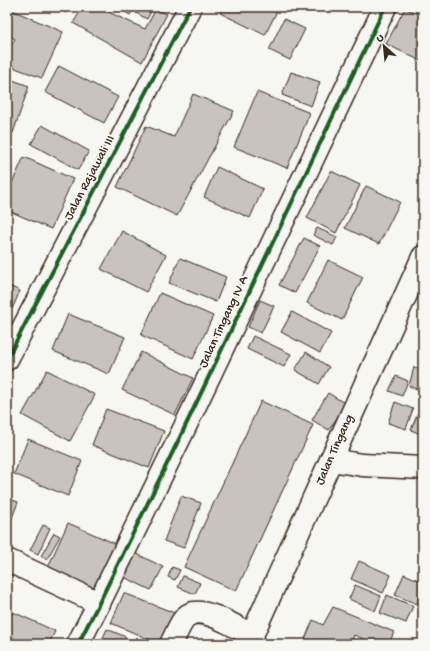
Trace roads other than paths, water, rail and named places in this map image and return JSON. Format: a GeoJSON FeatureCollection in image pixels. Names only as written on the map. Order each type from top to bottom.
{"type":"FeatureCollection","features":[{"type":"Feature","properties":{"kind":"street","name":"Jalan Rajawali III"},"geometry":{"type":"LineString","coordinates":[[7,359],[190,7]]}},
{"type":"Feature","properties":{"kind":"street","name":"Jalan Tingang IV A"},"geometry":{"type":"LineString","coordinates":[[78,644],[385,7]]}},
{"type":"Feature","properties":{"kind":"street","name":"Jalan Tingang"},"geometry":{"type":"LineString","coordinates":[[250,640],[330,460],[423,258]]}},
{"type":"Feature","properties":{"kind":"street"},"geometry":{"type":"LineString","coordinates":[[330,460],[362,465],[423,468]]}},
{"type":"Feature","properties":{"kind":"street"},"geometry":{"type":"LineString","coordinates":[[7,560],[99,603]]}},
{"type":"Feature","properties":{"kind":"street"},"geometry":{"type":"LineString","coordinates":[[172,644],[187,615],[197,612],[210,614],[250,640]]}}]}
